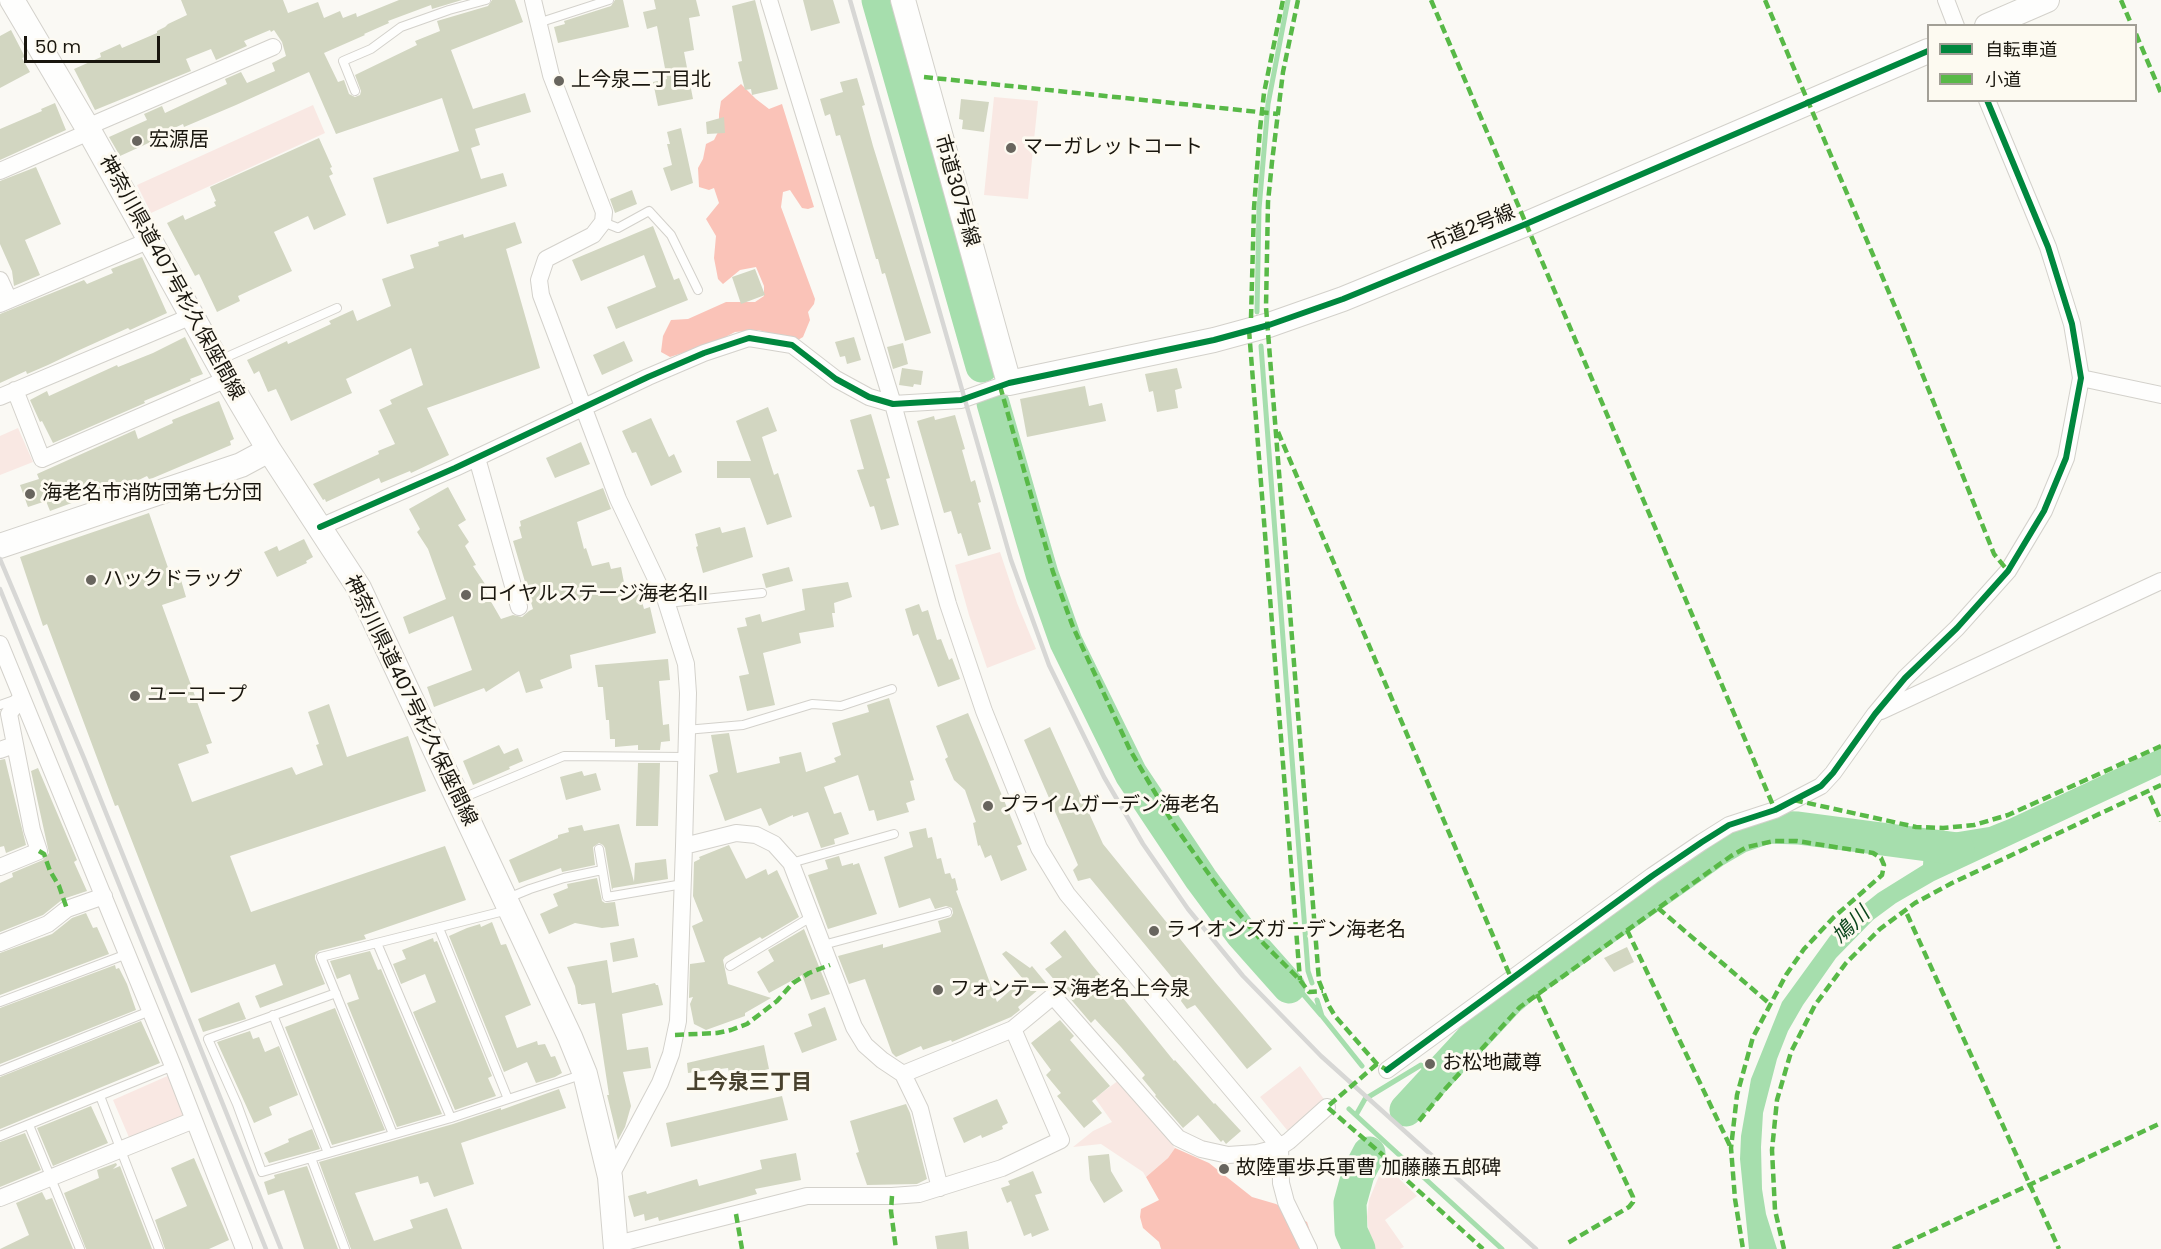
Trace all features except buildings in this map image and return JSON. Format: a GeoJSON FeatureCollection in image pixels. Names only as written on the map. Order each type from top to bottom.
{"type":"FeatureCollection","features":[{"type":"Feature","properties":{"kind":"street","name":"神奈川県道407号杉久保座間線"},"geometry":{"type":"LineString","coordinates":[[12,0],[88,129],[269,450],[359,588],[570,1036],[585,1074],[610,1177],[617,1246]]}},
{"type":"Feature","properties":{"kind":"street"},"geometry":{"type":"LineString","coordinates":[[533,0],[551,75],[604,212],[603,222],[593,235],[546,260],[539,280],[541,295],[618,499],[667,603],[686,664],[686,757],[678,1021],[671,1054],[660,1083],[610,1177]]}},
{"type":"Feature","properties":{"kind":"street"},"geometry":{"type":"LineString","coordinates":[[769,0],[893,404],[948,604],[984,711],[1039,848],[1067,894],[1280,1147],[1281,1184],[1309,1249]]}},
{"type":"Feature","properties":{"kind":"street","name":"市道307号線"},"geometry":{"type":"LineString","coordinates":[[903,0],[1009,383]]}},
{"type":"Feature","properties":{"kind":"street"},"geometry":{"type":"LineString","coordinates":[[1946,0],[1955,24]]}},
{"type":"Feature","properties":{"kind":"street"},"geometry":{"type":"LineString","coordinates":[[1993,24],[2048,0]]}},
{"type":"Feature","properties":{"kind":"street"},"geometry":{"type":"LineString","coordinates":[[0,171],[273,46]]}},
{"type":"Feature","properties":{"kind":"street","name":"市道2号線"},"geometry":{"type":"LineString","coordinates":[[1009,383],[1214,340],[1269,325],[1344,299],[1927,52]]}},
{"type":"Feature","properties":{"kind":"street"},"geometry":{"type":"LineString","coordinates":[[1387,1070],[1702,842],[1729,825],[1775,810],[1821,786],[1905,678],[1957,628],[2008,571],[2044,511],[2066,458],[2081,378],[2073,324],[2048,247],[1988,102]]}},
{"type":"Feature","properties":{"kind":"street"},"geometry":{"type":"LineString","coordinates":[[0,280],[4,302],[150,240]]}},
{"type":"Feature","properties":{"kind":"street"},"geometry":{"type":"LineString","coordinates":[[192,316],[7,394],[42,459],[222,370]]}},
{"type":"Feature","properties":{"kind":"street"},"geometry":{"type":"LineString","coordinates":[[320,527],[585,409],[685,361],[749,338],[792,345],[836,379],[868,397],[893,404],[961,400],[1009,383]]}},
{"type":"Feature","properties":{"kind":"street"},"geometry":{"type":"LineString","coordinates":[[2081,378],[2161,395]]}},
{"type":"Feature","properties":{"kind":"street"},"geometry":{"type":"LineString","coordinates":[[0,546],[241,465],[269,450]]}},
{"type":"Feature","properties":{"kind":"street"},"geometry":{"type":"LineString","coordinates":[[477,458],[519,607]]}},
{"type":"Feature","properties":{"kind":"street"},"geometry":{"type":"LineString","coordinates":[[1875,714],[2161,581]]}},
{"type":"Feature","properties":{"kind":"street"},"geometry":{"type":"LineString","coordinates":[[0,644],[173,1066],[244,1249]]}},
{"type":"Feature","properties":{"kind":"street"},"geometry":{"type":"LineString","coordinates":[[0,867],[39,851],[7,747],[9,714],[21,698]]}},
{"type":"Feature","properties":{"kind":"street"},"geometry":{"type":"LineString","coordinates":[[684,846],[736,833],[756,835],[774,844],[791,863],[854,1027],[865,1045],[903,1074],[920,1109],[940,1188]]}},
{"type":"Feature","properties":{"kind":"street"},"geometry":{"type":"LineString","coordinates":[[0,943],[48,924],[67,909],[104,896]]}},
{"type":"Feature","properties":{"kind":"street"},"geometry":{"type":"LineString","coordinates":[[903,1074],[1013,1029],[1053,996],[1178,1138],[1201,1149],[1228,1155],[1257,1153],[1280,1147],[1327,1107]]}},
{"type":"Feature","properties":{"kind":"street"},"geometry":{"type":"LineString","coordinates":[[617,1246],[807,1196],[919,1194],[1002,1168],[1060,1140],[1013,1029]]}},
{"type":"Feature","properties":{"kind":"street"},"geometry":{"type":"LineString","coordinates":[[0,1198],[194,1120]]}},
{"type":"Feature","properties":{"kind":"lane"},"geometry":{"type":"LineString","coordinates":[[355,92],[343,61],[371,49],[402,27],[449,10],[486,0]]}},
{"type":"Feature","properties":{"kind":"lane"},"geometry":{"type":"LineString","coordinates":[[538,23],[609,0]]}},
{"type":"Feature","properties":{"kind":"lane"},"geometry":{"type":"LineString","coordinates":[[603,222],[618,228],[649,211],[671,235],[698,290]]}},
{"type":"Feature","properties":{"kind":"lane"},"geometry":{"type":"LineString","coordinates":[[222,370],[337,308]]}},
{"type":"Feature","properties":{"kind":"lane"},"geometry":{"type":"LineString","coordinates":[[667,603],[762,593]]}},
{"type":"Feature","properties":{"kind":"lane"},"geometry":{"type":"LineString","coordinates":[[686,730],[743,725],[812,704],[841,706],[892,689]]}},
{"type":"Feature","properties":{"kind":"lane"},"geometry":{"type":"LineString","coordinates":[[0,705],[21,698]]}},
{"type":"Feature","properties":{"kind":"lane"},"geometry":{"type":"LineString","coordinates":[[458,799],[564,756],[686,757]]}},
{"type":"Feature","properties":{"kind":"lane"},"geometry":{"type":"LineString","coordinates":[[791,863],[894,834]]}},
{"type":"Feature","properties":{"kind":"lane"},"geometry":{"type":"LineString","coordinates":[[599,849],[606,897],[683,884]]}},
{"type":"Feature","properties":{"kind":"lane"},"geometry":{"type":"LineString","coordinates":[[393,1134],[321,957],[439,928],[508,905],[530,889],[564,878],[602,870]]}},
{"type":"Feature","properties":{"kind":"lane"},"geometry":{"type":"LineString","coordinates":[[823,945],[947,912]]}},
{"type":"Feature","properties":{"kind":"lane"},"geometry":{"type":"LineString","coordinates":[[730,966],[811,917]]}},
{"type":"Feature","properties":{"kind":"lane"},"geometry":{"type":"LineString","coordinates":[[439,928],[508,1099]]}},
{"type":"Feature","properties":{"kind":"lane"},"geometry":{"type":"LineString","coordinates":[[377,943],[451,1118]]}},
{"type":"Feature","properties":{"kind":"lane"},"geometry":{"type":"LineString","coordinates":[[0,1002],[127,954]]}},
{"type":"Feature","properties":{"kind":"lane"},"geometry":{"type":"LineString","coordinates":[[336,993],[208,1039],[237,1104],[262,1172],[451,1118],[585,1074]]}},
{"type":"Feature","properties":{"kind":"lane"},"geometry":{"type":"LineString","coordinates":[[0,1071],[150,1011]]}},
{"type":"Feature","properties":{"kind":"lane"},"geometry":{"type":"LineString","coordinates":[[273,1015],[328,1153]]}},
{"type":"Feature","properties":{"kind":"lane"},"geometry":{"type":"LineString","coordinates":[[0,1136],[173,1066]]}},
{"type":"Feature","properties":{"kind":"lane"},"geometry":{"type":"LineString","coordinates":[[100,1096],[159,1249]]}},
{"type":"Feature","properties":{"kind":"lane"},"geometry":{"type":"LineString","coordinates":[[29,1125],[80,1249]]}},
{"type":"Feature","properties":{"kind":"lane"},"geometry":{"type":"LineString","coordinates":[[311,1158],[345,1249]]}},
{"type":"Feature","properties":{"kind":"shaded area"},"geometry":{"type":"Polygon","coordinates":[[[741,84],[769,109],[782,104],[814,207],[802,208],[790,190],[783,192],[781,207],[815,299],[808,312],[810,320],[803,337],[798,340],[758,330],[735,332],[714,343],[670,357],[661,352],[663,336],[671,320],[688,319],[726,302],[755,302],[764,296],[764,286],[756,267],[740,270],[723,284],[718,279],[714,258],[716,236],[706,219],[719,203],[714,188],[709,190],[699,187],[698,168],[703,159],[706,144],[714,140],[719,130],[721,101],[741,84]]]}},
{"type":"Feature","properties":{"kind":"shaded area","name":"マーガレットコート"},"geometry":{"type":"Polygon","coordinates":[[[994,97],[1038,101],[1028,199],[984,195],[994,97]]]}},
{"type":"Feature","properties":{"kind":"shaded area"},"geometry":{"type":"Polygon","coordinates":[[[313,105],[325,133],[151,213],[137,185],[313,105]]]}},
{"type":"Feature","properties":{"kind":"shaded area"},"geometry":{"type":"Polygon","coordinates":[[[18,428],[33,462],[0,475],[0,436],[18,428]]]}},
{"type":"Feature","properties":{"kind":"shaded area"},"geometry":{"type":"Polygon","coordinates":[[[1000,552],[1017,603],[1036,649],[987,668],[955,565],[1000,552]]]}},
{"type":"Feature","properties":{"kind":"shaded area"},"geometry":{"type":"Polygon","coordinates":[[[1300,1066],[1326,1102],[1295,1130],[1287,1130],[1260,1097],[1300,1066]]]}},
{"type":"Feature","properties":{"kind":"shaded area"},"geometry":{"type":"Polygon","coordinates":[[[172,1074],[190,1116],[131,1142],[113,1100],[172,1074]]]}},
{"type":"Feature","properties":{"kind":"shaded area"},"geometry":{"type":"Polygon","coordinates":[[[1119,1080],[1175,1148],[1168,1158],[1146,1177],[1143,1172],[1101,1144],[1073,1147],[1093,1131],[1112,1122],[1095,1098],[1119,1080]]]}},
{"type":"Feature","properties":{"kind":"shaded area"},"geometry":{"type":"Polygon","coordinates":[[[1175,1148],[1209,1163],[1252,1197],[1276,1204],[1307,1222],[1316,1249],[1161,1249],[1159,1242],[1143,1228],[1140,1217],[1141,1209],[1159,1200],[1146,1177],[1168,1158],[1175,1148]]]}},
{"type":"Feature","properties":{"kind":"shaded area"},"geometry":{"type":"Polygon","coordinates":[[[1384,1164],[1417,1196],[1385,1220],[1404,1247],[1400,1249],[1374,1249],[1369,1233],[1367,1217],[1369,1200],[1384,1164]]]}},
{"type":"Feature","properties":{"kind":"water","name":"鳩川"},"geometry":{"type":"Polygon","coordinates":[[[2161,748],[2161,775],[1934,881],[1896,903],[1873,920],[1836,958],[1803,1005],[1788,1031],[1777,1059],[1763,1113],[1761,1147],[1762,1189],[1766,1214],[1777,1249],[1749,1249],[1740,1159],[1741,1136],[1751,1079],[1782,1002],[1830,936],[1878,893],[1923,865],[1925,832],[1952,833],[1989,827],[2161,748]]]}},
{"type":"Feature","properties":{"kind":"waterway"},"geometry":{"type":"LineString","coordinates":[[878,0],[982,366]]}},
{"type":"Feature","properties":{"kind":"waterway"},"geometry":{"type":"LineString","coordinates":[[1257,312],[1259,209],[1268,104],[1288,0]]}},
{"type":"Feature","properties":{"kind":"waterway"},"geometry":{"type":"LineString","coordinates":[[1261,346],[1308,971],[1312,983]]}},
{"type":"Feature","properties":{"kind":"waterway"},"geometry":{"type":"LineString","coordinates":[[993,403],[1042,574],[1066,642],[1131,774],[1201,879],[1241,933],[1289,987]]}},
{"type":"Feature","properties":{"kind":"waterway"},"geometry":{"type":"LineString","coordinates":[[1406,1110],[1508,1000],[1528,983],[1715,851],[1739,837],[1768,827],[1798,828],[1958,849]]}},
{"type":"Feature","properties":{"kind":"waterway"},"geometry":{"type":"LineString","coordinates":[[1289,987],[1303,994],[1321,1015]]}},
{"type":"Feature","properties":{"kind":"waterway"},"geometry":{"type":"LineString","coordinates":[[1317,1000],[1322,1016],[1362,1066]]}},
{"type":"Feature","properties":{"kind":"waterway"},"geometry":{"type":"LineString","coordinates":[[1356,1115],[1365,1099],[1421,1065],[1436,1079]]}},
{"type":"Feature","properties":{"kind":"waterway"},"geometry":{"type":"LineString","coordinates":[[1349,1109],[1502,1249]]}},
{"type":"Feature","properties":{"kind":"waterway"},"geometry":{"type":"LineString","coordinates":[[1359,1249],[1351,1231],[1350,1203],[1358,1174],[1369,1153]]}},
{"type":"Feature","properties":{"kind":"railway"},"geometry":{"type":"LineString","coordinates":[[850,0],[1011,560],[1049,665],[1104,777],[1143,844],[1188,909],[1243,976],[1321,1056],[1536,1249]]}},
{"type":"Feature","properties":{"kind":"railway"},"geometry":{"type":"LineString","coordinates":[[0,559],[84,758],[281,1249]]}},
{"type":"Feature","properties":{"kind":"railway"},"geometry":{"type":"LineString","coordinates":[[0,589],[266,1249]]}},
{"type":"Feature","properties":{"kind":"marked path"},"geometry":{"type":"LineString","coordinates":[[1251,318],[1254,208],[1260,129],[1264,93],[1283,0]]}},
{"type":"Feature","properties":{"kind":"marked path"},"geometry":{"type":"LineString","coordinates":[[1298,0],[1283,72],[1272,162],[1268,202],[1266,307],[1319,981],[1335,1016],[1377,1064],[1387,1070]]}},
{"type":"Feature","properties":{"kind":"marked path"},"geometry":{"type":"LineString","coordinates":[[1431,0],[1775,810]]}},
{"type":"Feature","properties":{"kind":"marked path"},"geometry":{"type":"LineString","coordinates":[[1765,0],[1904,328],[1994,554],[2008,571]]}},
{"type":"Feature","properties":{"kind":"marked path"},"geometry":{"type":"LineString","coordinates":[[2121,0],[2131,24]]}},
{"type":"Feature","properties":{"kind":"marked path"},"geometry":{"type":"LineString","coordinates":[[2137,36],[2161,93]]}},
{"type":"Feature","properties":{"kind":"marked path"},"geometry":{"type":"LineString","coordinates":[[924,77],[1278,114]]}},
{"type":"Feature","properties":{"kind":"marked path"},"geometry":{"type":"LineString","coordinates":[[1249,330],[1300,980]]}},
{"type":"Feature","properties":{"kind":"marked path"},"geometry":{"type":"LineString","coordinates":[[1000,386],[1053,572],[1073,627],[1130,750],[1174,825],[1223,894],[1264,944],[1309,992],[1323,991]]}},
{"type":"Feature","properties":{"kind":"marked path"},"geometry":{"type":"LineString","coordinates":[[1278,432],[1511,978]]}},
{"type":"Feature","properties":{"kind":"marked path"},"geometry":{"type":"LineString","coordinates":[[1794,800],[1916,827],[1943,828],[1974,825],[2008,815],[2161,746]]}},
{"type":"Feature","properties":{"kind":"marked path"},"geometry":{"type":"LineString","coordinates":[[1784,1249],[1775,1210],[1772,1150],[1777,1100],[1791,1052],[1815,1005],[1846,963],[1880,929],[1915,903],[1952,883],[2161,785]]}},
{"type":"Feature","properties":{"kind":"marked path"},"geometry":{"type":"LineString","coordinates":[[2150,796],[2161,821]]}},
{"type":"Feature","properties":{"kind":"marked path"},"geometry":{"type":"LineString","coordinates":[[1419,1121],[1520,1007],[1731,856],[1747,847],[1774,841],[1797,841],[1873,853],[1881,858],[1884,865],[1882,875],[1834,917],[1804,949],[1786,975],[1753,1037],[1737,1095],[1731,1148],[1735,1199],[1743,1249]]}},
{"type":"Feature","properties":{"kind":"marked path"},"geometry":{"type":"LineString","coordinates":[[39,851],[44,854],[67,909]]}},
{"type":"Feature","properties":{"kind":"marked path"},"geometry":{"type":"LineString","coordinates":[[1658,908],[1770,1004]]}},
{"type":"Feature","properties":{"kind":"marked path"},"geometry":{"type":"LineString","coordinates":[[1907,914],[2059,1249]]}},
{"type":"Feature","properties":{"kind":"marked path"},"geometry":{"type":"LineString","coordinates":[[1627,930],[1731,1148]]}},
{"type":"Feature","properties":{"kind":"marked path"},"geometry":{"type":"LineString","coordinates":[[675,1035],[717,1033],[747,1024],[777,1001],[793,983],[809,973],[830,965]]}},
{"type":"Feature","properties":{"kind":"marked path"},"geometry":{"type":"LineString","coordinates":[[1537,994],[1633,1197],[1633,1202],[1629,1207],[1566,1244]]}},
{"type":"Feature","properties":{"kind":"marked path"},"geometry":{"type":"LineString","coordinates":[[1377,1064],[1327,1107],[1384,1156],[1391,1166],[1483,1249]]}},
{"type":"Feature","properties":{"kind":"marked path"},"geometry":{"type":"LineString","coordinates":[[1893,1249],[2161,1123]]}},
{"type":"Feature","properties":{"kind":"marked path"},"geometry":{"type":"LineString","coordinates":[[892,1196],[891,1211],[896,1249]]}},
{"type":"Feature","properties":{"kind":"marked path"},"geometry":{"type":"LineString","coordinates":[[736,1214],[742,1249]]}},
{"type":"Feature","properties":{"kind":"cycle path"},"geometry":{"type":"LineString","coordinates":[[320,527],[455,468],[648,377],[704,353],[749,338],[792,345],[836,379],[869,397],[893,404],[961,400],[1009,383],[1214,340],[1269,325],[1343,299],[1526,224],[1927,51]]}},
{"type":"Feature","properties":{"kind":"cycle path"},"geometry":{"type":"LineString","coordinates":[[1387,1070],[1702,842],[1729,825],[1775,810],[1821,786],[1905,678],[1957,628],[2008,571],[2044,511],[2066,458],[2081,378],[2072,324],[2048,247],[1988,102]]}},
{"type":"Feature","properties":{"kind":"place","name":"上今泉二丁目北"},"geometry":{"type":"Point","coordinates":[559,81]}},
{"type":"Feature","properties":{"kind":"place","name":"宏源居"},"geometry":{"type":"Point","coordinates":[137,141]}},
{"type":"Feature","properties":{"kind":"place","name":"マーガレットコート"},"geometry":{"type":"Point","coordinates":[1011,148]}},
{"type":"Feature","properties":{"kind":"place","name":"海老名市消防団第七分団"},"geometry":{"type":"Point","coordinates":[30,494]}},
{"type":"Feature","properties":{"kind":"place","name":"ハックドラッグ"},"geometry":{"type":"Point","coordinates":[91,580]}},
{"type":"Feature","properties":{"kind":"place","name":"ロイヤルステージ海老名II"},"geometry":{"type":"Point","coordinates":[466,595]}},
{"type":"Feature","properties":{"kind":"place","name":"ユーコープ"},"geometry":{"type":"Point","coordinates":[135,696]}},
{"type":"Feature","properties":{"kind":"place","name":"プライムガーデン海老名"},"geometry":{"type":"Point","coordinates":[988,806]}},
{"type":"Feature","properties":{"kind":"place","name":"ライオンズガーデン海老名"},"geometry":{"type":"Point","coordinates":[1154,931]}},
{"type":"Feature","properties":{"kind":"place","name":"フォンテーヌ海老名上今泉"},"geometry":{"type":"Point","coordinates":[938,990]}},
{"type":"Feature","properties":{"kind":"place","name":"お松地蔵尊"},"geometry":{"type":"Point","coordinates":[1430,1064]}},
{"type":"Feature","properties":{"kind":"place","name":"故陸軍歩兵軍曹 加藤藤五郎碑"},"geometry":{"type":"Point","coordinates":[1224,1169]}},
{"type":"Feature","properties":{"kind":"district","name":"上今泉三丁目"},"geometry":{"type":"Point","coordinates":[749,1084]}}]}
